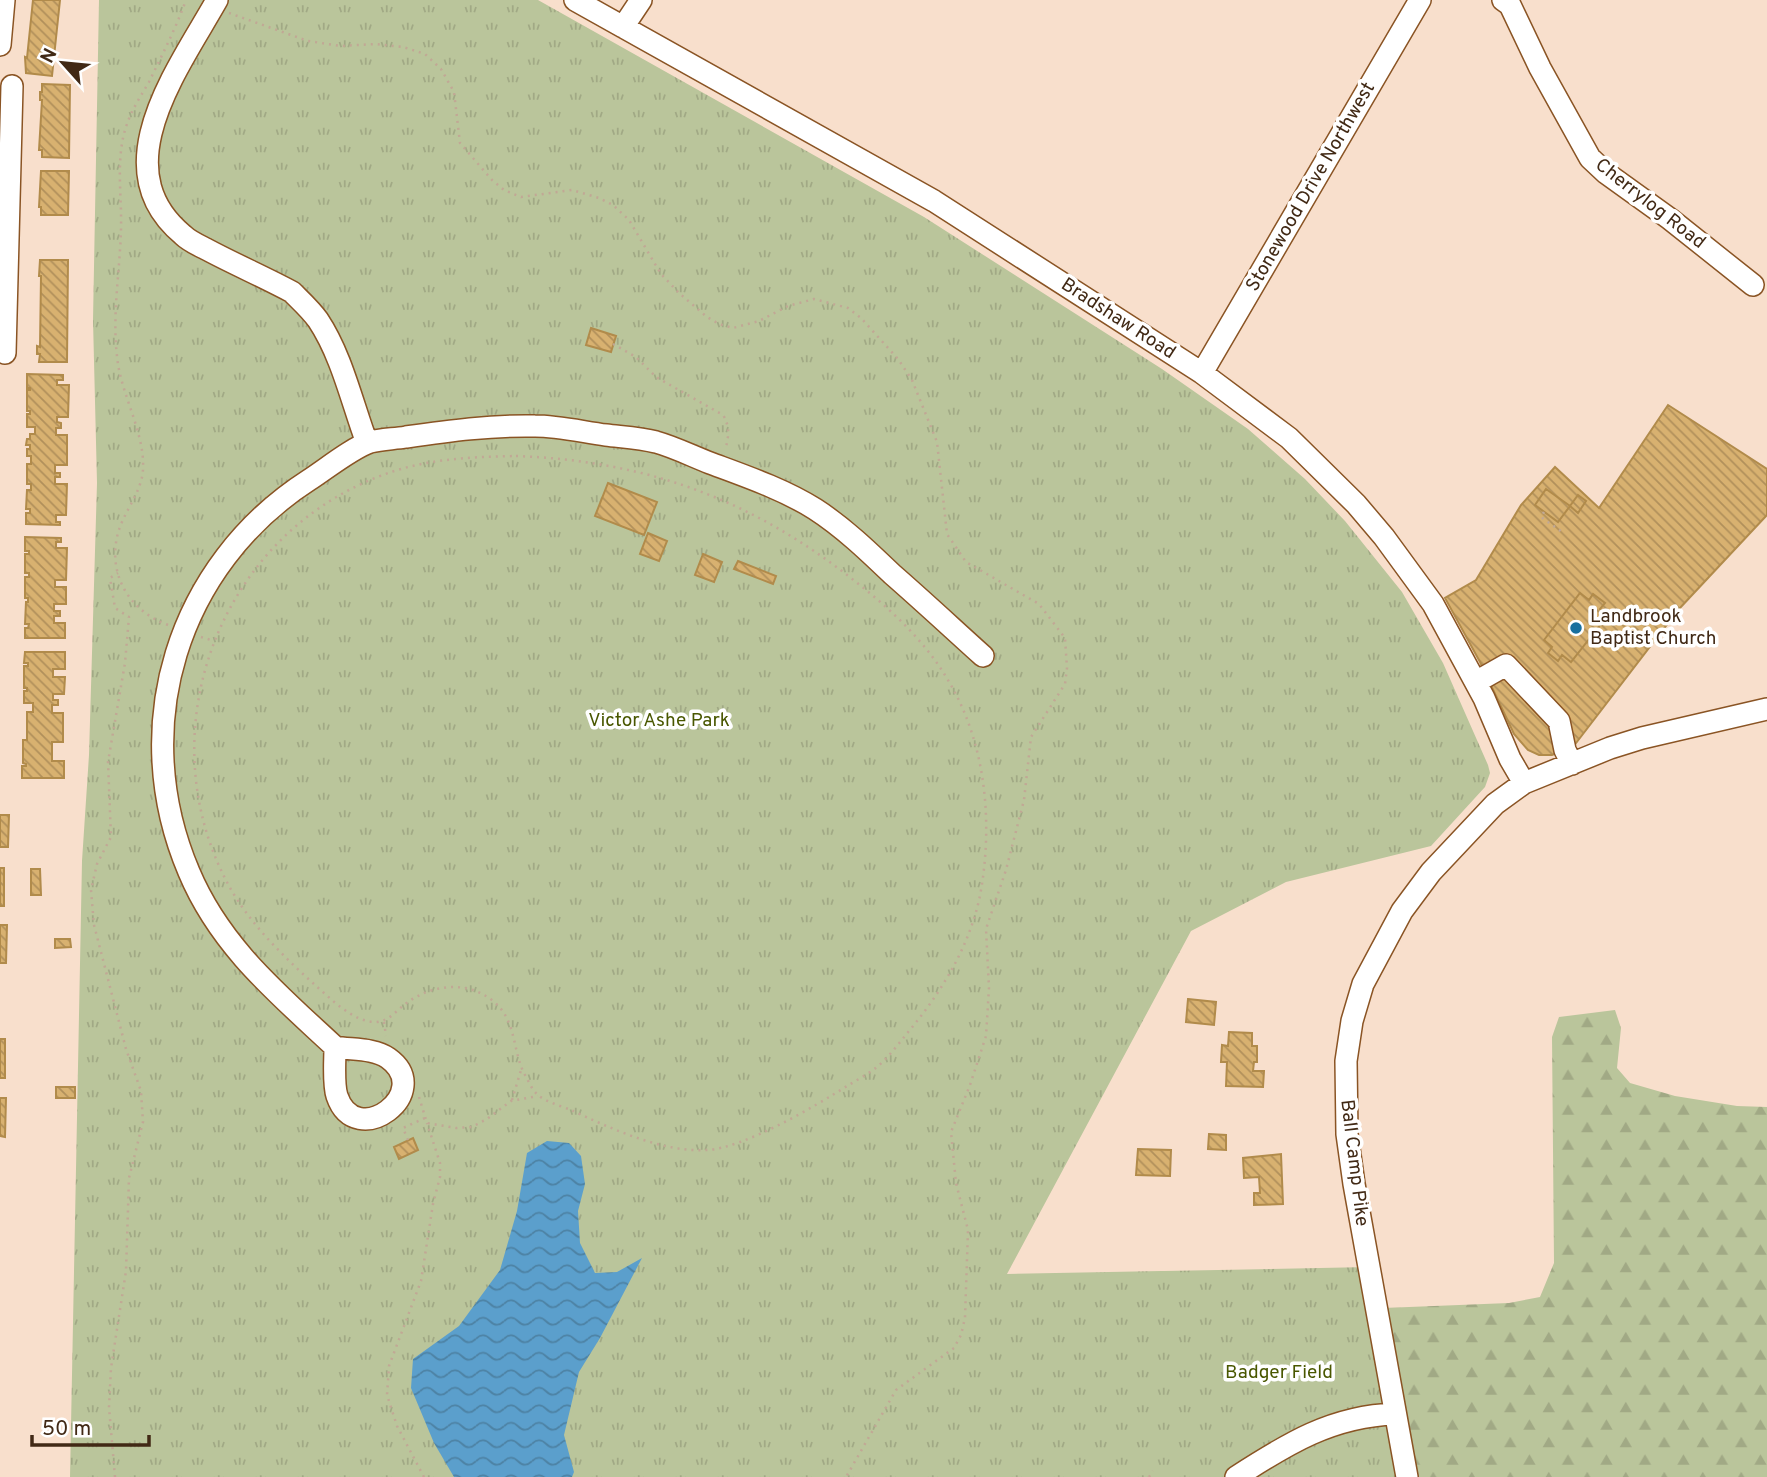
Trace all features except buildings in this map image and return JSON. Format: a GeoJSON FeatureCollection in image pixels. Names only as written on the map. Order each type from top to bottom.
{"type":"FeatureCollection","features":[{"type":"Feature","properties":{"kind":"street"},"geometry":{"type":"LineString","coordinates":[[0,45],[5,0]]}},
{"type":"Feature","properties":{"kind":"street","name":"Bradshaw Road"},"geometry":{"type":"LineString","coordinates":[[575,0],[934,201],[1202,373],[1289,438],[1356,504],[1433,604],[1476,682],[1510,759],[1524,783]]}},
{"type":"Feature","properties":{"kind":"street"},"geometry":{"type":"LineString","coordinates":[[624,27],[641,0]]}},
{"type":"Feature","properties":{"kind":"street","name":"Stonewood Drive Northwest"},"geometry":{"type":"LineString","coordinates":[[1202,373],[1420,0]]}},
{"type":"Feature","properties":{"kind":"street","name":"Cherrylog Road"},"geometry":{"type":"LineString","coordinates":[[1503,0],[1510,5],[1540,68],[1590,158],[1753,285]]}},
{"type":"Feature","properties":{"kind":"street"},"geometry":{"type":"LineString","coordinates":[[215,3],[163,97],[149,133],[149,182],[156,202],[167,220],[184,237],[292,292],[306,305],[328,338],[367,443]]}},
{"type":"Feature","properties":{"kind":"street"},"geometry":{"type":"LineString","coordinates":[[5,354],[3,229],[12,86]]}},
{"type":"Feature","properties":{"kind":"street"},"geometry":{"type":"LineString","coordinates":[[335,1047],[261,979],[242,958],[206,907],[180,851],[165,788],[163,753],[167,692],[183,630],[202,589],[257,519],[285,496],[367,443],[441,432],[536,425],[654,441],[764,483],[814,509],[858,542],[983,656]]}},
{"type":"Feature","properties":{"kind":"street"},"geometry":{"type":"LineString","coordinates":[[1476,682],[1506,665],[1559,721],[1565,750],[1572,764]]}},
{"type":"Feature","properties":{"kind":"street","name":"Ball Camp Pike"},"geometry":{"type":"LineString","coordinates":[[1407,1477],[1347,1134],[1346,1060],[1352,1021],[1363,984],[1402,911],[1431,872],[1495,804],[1524,783],[1642,738],[1767,709]]}},
{"type":"Feature","properties":{"kind":"street"},"geometry":{"type":"LineString","coordinates":[[1236,1477],[1276,1451],[1328,1426],[1367,1415],[1395,1413]]}},
{"type":"Feature","properties":{"kind":"path"},"geometry":{"type":"LineString","coordinates":[[186,0],[177,24],[127,125],[121,149],[122,226],[115,319],[117,356],[120,376],[141,445],[143,470],[118,532],[116,552],[122,587],[135,605],[154,618],[214,641]]}},
{"type":"Feature","properties":{"kind":"path"},"geometry":{"type":"LineString","coordinates":[[215,3],[308,41],[341,46],[375,44],[402,47],[425,54],[441,69],[454,92],[460,143],[492,180],[504,190],[521,197],[572,190],[613,205],[629,220],[661,274],[688,301],[719,324],[733,328],[759,321],[788,306],[814,299],[848,308],[862,318],[912,380],[937,442],[947,534],[966,562],[1039,604],[1065,638],[1065,684],[1031,737],[1024,800],[1006,870],[986,929],[989,988],[986,1036],[951,1132],[956,1183],[968,1230],[965,1318],[961,1335],[954,1348],[897,1390],[846,1477]]}},
{"type":"Feature","properties":{"kind":"path"},"geometry":{"type":"LineString","coordinates":[[613,344],[626,349],[664,382],[723,415],[728,422],[729,432],[720,466]]}},
{"type":"Feature","properties":{"kind":"path"},"geometry":{"type":"LineString","coordinates":[[516,456],[575,460],[661,477],[741,506],[830,561],[877,598],[915,635],[952,687],[982,767],[987,831],[979,905],[962,951],[941,989],[882,1064],[826,1099],[732,1147],[696,1150],[653,1143],[617,1131],[538,1096],[521,1070],[509,1021],[494,1001],[474,990],[441,987],[424,992],[384,1021],[372,1022],[357,1017],[318,987],[277,948],[250,917],[230,887],[212,847],[202,815],[197,781],[194,726],[201,686],[214,641],[233,599],[267,554],[290,531],[331,499],[380,475],[408,466],[465,457],[516,456]]}},
{"type":"Feature","properties":{"kind":"path"},"geometry":{"type":"LineString","coordinates":[[1544,512],[1541,517],[1562,532]]}},
{"type":"Feature","properties":{"kind":"path"},"geometry":{"type":"LineString","coordinates":[[115,1477],[109,1407],[111,1368],[126,1270],[129,1178],[143,1122],[141,1091],[126,1049],[96,935],[91,890],[97,864],[111,837],[108,762],[125,663],[129,617],[115,608],[110,578],[118,573]]}},
{"type":"Feature","properties":{"kind":"path"},"geometry":{"type":"LineString","coordinates":[[384,1021],[386,1042]]}},
{"type":"Feature","properties":{"kind":"path"},"geometry":{"type":"LineString","coordinates":[[511,1101],[521,1070]]}},
{"type":"Feature","properties":{"kind":"path"},"geometry":{"type":"LineString","coordinates":[[418,1092],[440,1163],[440,1177],[421,1281],[389,1366],[387,1395],[397,1426],[424,1477]]}},
{"type":"Feature","properties":{"kind":"path"},"geometry":{"type":"LineString","coordinates":[[427,1123],[456,1128],[472,1126],[487,1119],[511,1101],[538,1096]]}},
{"type":"Feature","properties":{"kind":"path"},"geometry":{"type":"LineString","coordinates":[[408,1140],[403,1129],[425,1118]]}},
{"type":"Feature","properties":{"kind":"path"},"geometry":{"type":"LineString","coordinates":[[1149,1477],[1153,1471]]}},
{"type":"Feature","properties":{"kind":"green space","name":"Victor Ashe Park"},"geometry":{"type":"Polygon","coordinates":[[[99,0],[538,0],[924,217],[1162,369],[1248,429],[1305,479],[1345,521],[1402,592],[1443,663],[1488,765],[1490,773],[1485,787],[1431,846],[1286,882],[1191,931],[1007,1274],[1369,1267],[1404,1477],[70,1477],[82,861],[89,755],[97,483],[93,320],[99,0]]]}},
{"type":"Feature","properties":{"kind":"green space"},"geometry":{"type":"Polygon","coordinates":[[[1615,1010],[1621,1028],[1617,1068],[1630,1083],[1675,1096],[1737,1106],[1767,1107],[1767,1477],[1415,1477],[1384,1308],[1509,1303],[1540,1297],[1554,1263],[1552,1037],[1559,1017],[1615,1010]]]}},
{"type":"Feature","properties":{"kind":"water"},"geometry":{"type":"Polygon","coordinates":[[[547,1141],[569,1143],[581,1156],[585,1184],[578,1211],[580,1243],[595,1273],[617,1272],[642,1258],[579,1372],[564,1435],[574,1472],[572,1477],[454,1477],[434,1443],[411,1388],[413,1359],[459,1326],[500,1270],[517,1211],[527,1153],[547,1141]]]}},
{"type":"Feature","properties":{"kind":"place","name":"Landbrook Baptist Church"},"geometry":{"type":"Point","coordinates":[1576,628]}},
{"type":"Feature","properties":{"kind":"park label","name":"Badger Field"},"geometry":{"type":"Point","coordinates":[1279,1373]}}]}
